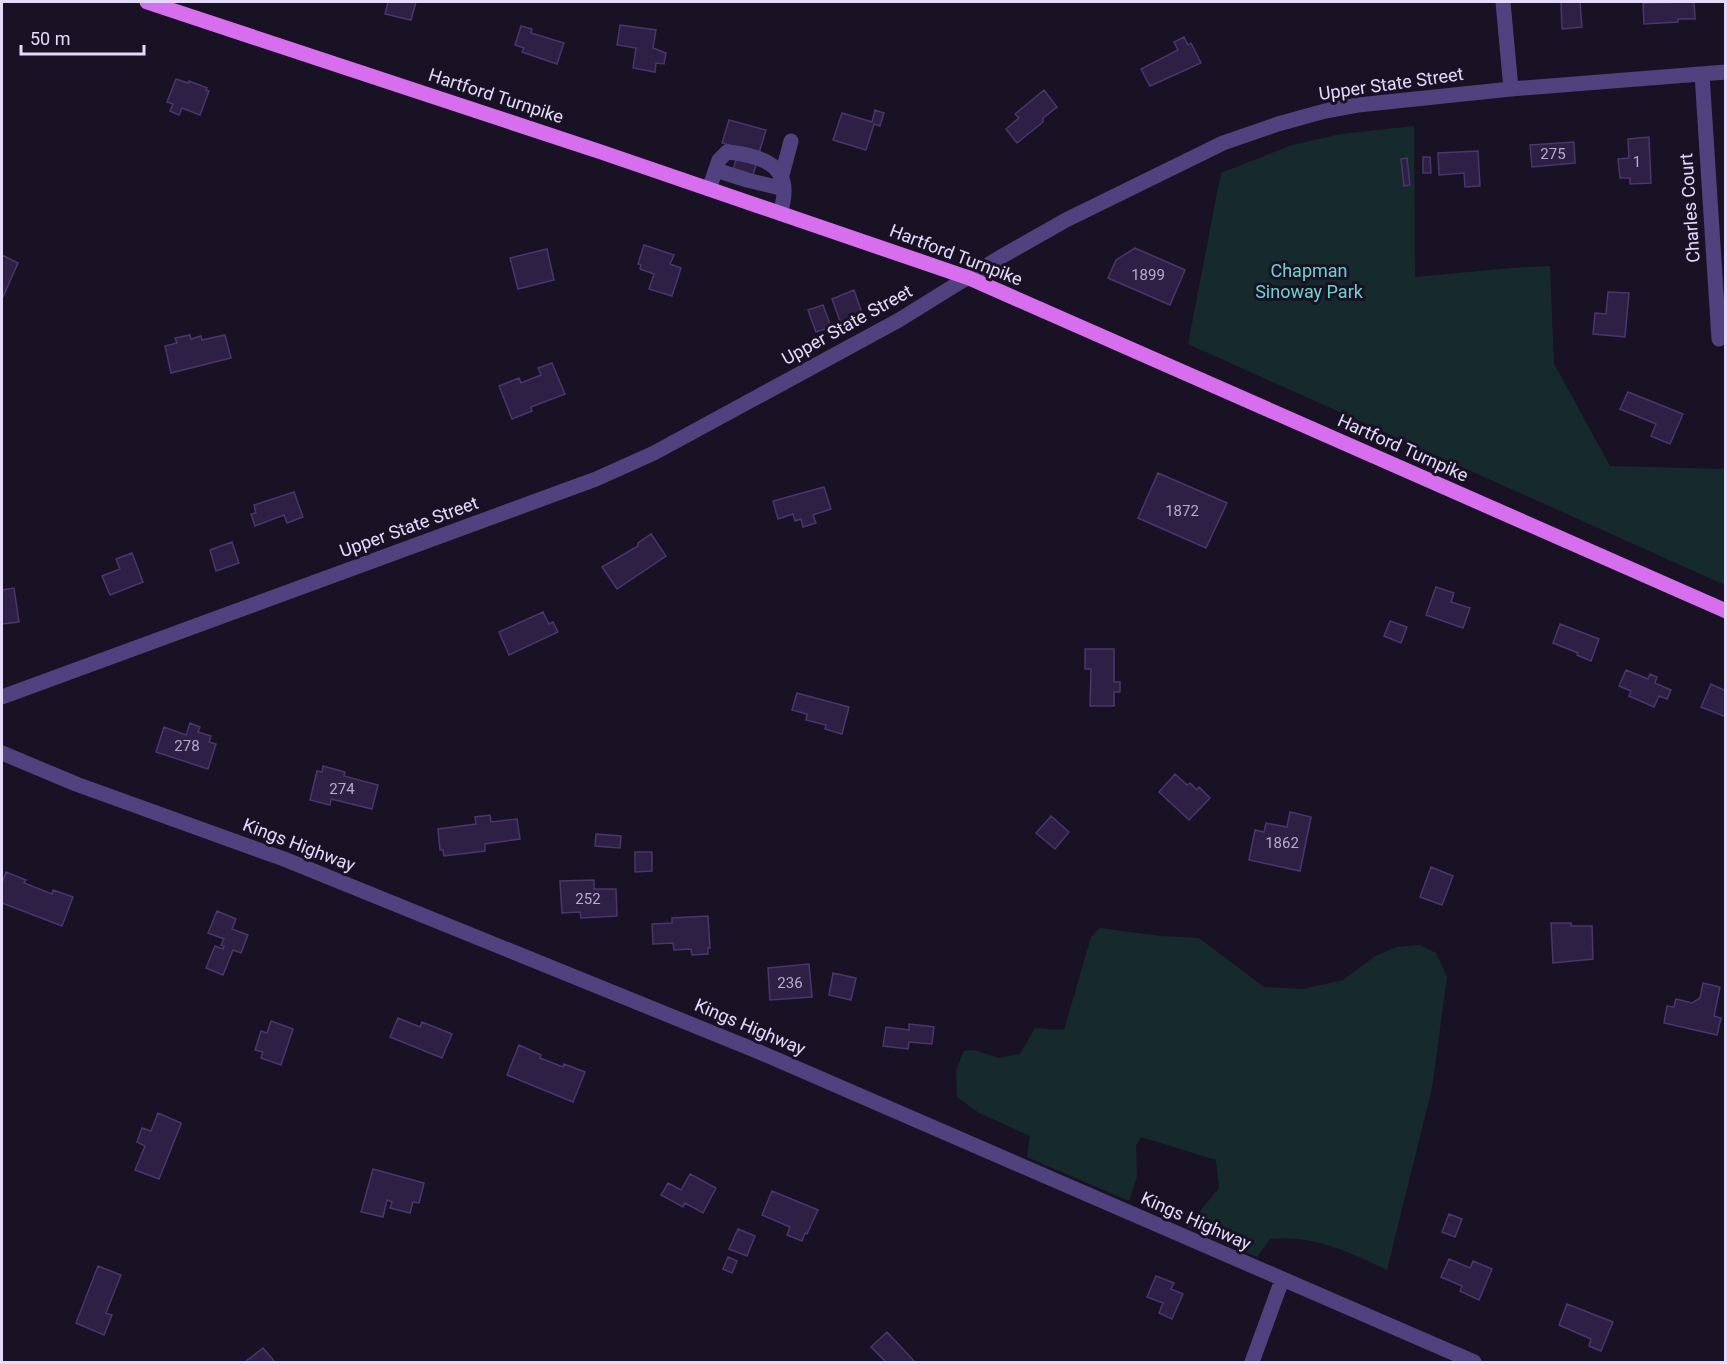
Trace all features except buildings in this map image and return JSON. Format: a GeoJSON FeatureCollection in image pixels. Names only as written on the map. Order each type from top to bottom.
{"type":"FeatureCollection","features":[{"type":"Feature","properties":{"kind":"main road","name":"Hartford Turnpike"},"geometry":{"type":"LineString","coordinates":[[147,2],[710,189],[969,278],[1725,611]]}},
{"type":"Feature","properties":{"kind":"street"},"geometry":{"type":"LineString","coordinates":[[1503,2],[1511,89]]}},
{"type":"Feature","properties":{"kind":"street","name":"Upper State Street"},"geometry":{"type":"LineString","coordinates":[[2,697],[596,479],[654,453],[899,320],[999,258],[1102,201],[1223,143],[1325,111],[1358,105],[1511,89],[1725,72]]}},
{"type":"Feature","properties":{"kind":"street","name":"Charles Court"},"geometry":{"type":"LineString","coordinates":[[1702,74],[1719,339]]}},
{"type":"Feature","properties":{"kind":"street"},"geometry":{"type":"LineString","coordinates":[[780,213],[784,199],[783,182],[791,141]]}},
{"type":"Feature","properties":{"kind":"street"},"geometry":{"type":"LineString","coordinates":[[710,189],[719,160],[727,152],[762,160],[775,168],[783,182]]}},
{"type":"Feature","properties":{"kind":"street"},"geometry":{"type":"LineString","coordinates":[[716,170],[738,178],[783,182]]}},
{"type":"Feature","properties":{"kind":"street","name":"Kings Highway"},"geometry":{"type":"LineString","coordinates":[[2,753],[76,784],[284,859],[700,1027],[1474,1362]]}},
{"type":"Feature","properties":{"kind":"street"},"geometry":{"type":"LineString","coordinates":[[1252,1362],[1282,1280]]}},
{"type":"Feature","properties":{"kind":"green space","name":"Chapman Sinoway Park"},"geometry":{"type":"Polygon","coordinates":[[[1414,126],[1415,277],[1550,266],[1554,364],[1610,466],[1721,469],[1725,467],[1725,585],[1188,344],[1221,173],[1292,145],[1341,134],[1414,126]]]}},
{"type":"Feature","properties":{"kind":"green space"},"geometry":{"type":"Polygon","coordinates":[[[1100,928],[1160,936],[1199,938],[1264,987],[1303,989],[1343,980],[1374,957],[1396,947],[1420,945],[1436,953],[1447,977],[1432,1088],[1387,1270],[1345,1251],[1301,1239],[1270,1239],[1257,1257],[1187,1227],[1219,1188],[1216,1160],[1141,1137],[1136,1146],[1137,1177],[1129,1201],[1027,1157],[1030,1136],[979,1113],[957,1097],[956,1070],[964,1051],[974,1050],[999,1058],[1020,1054],[1035,1028],[1064,1030],[1091,937],[1100,928]]]}}]}
